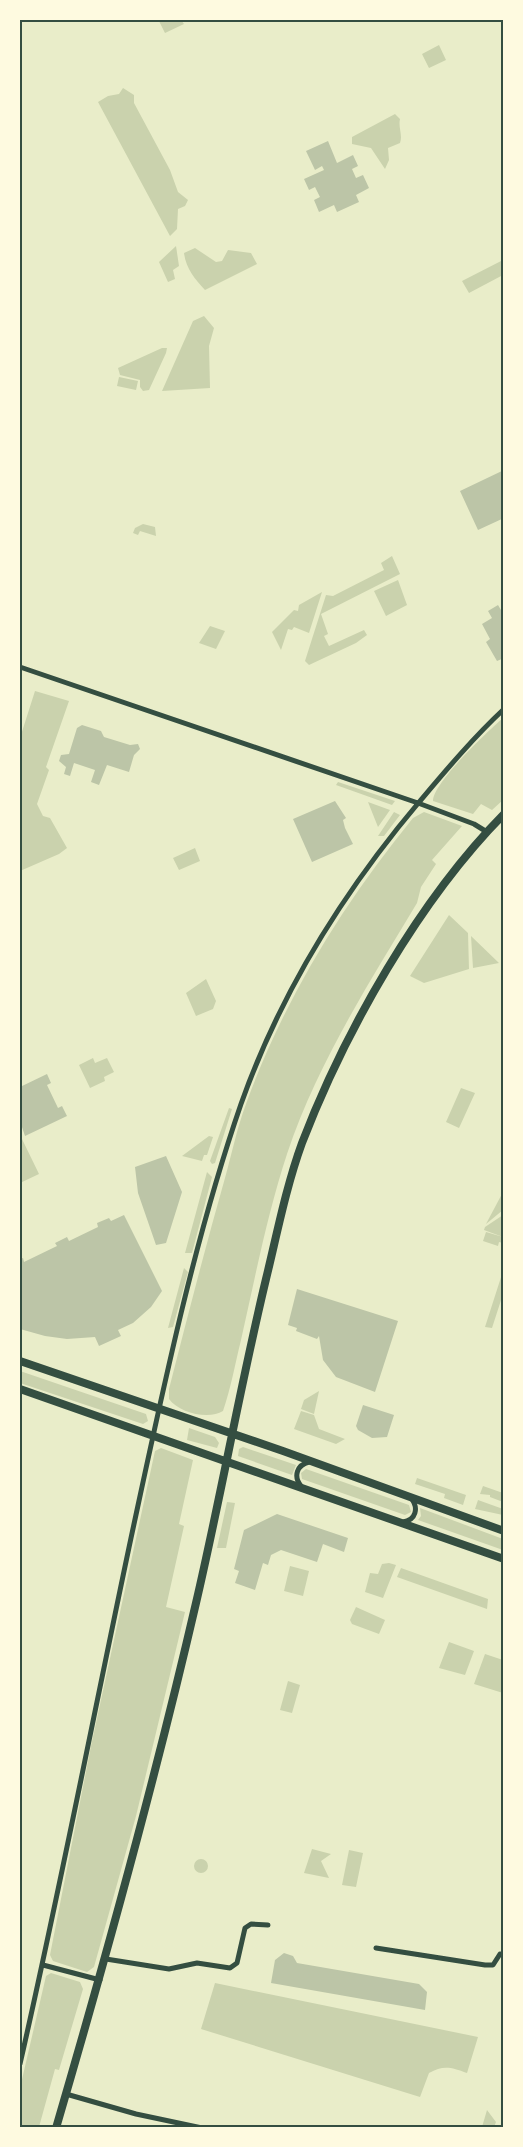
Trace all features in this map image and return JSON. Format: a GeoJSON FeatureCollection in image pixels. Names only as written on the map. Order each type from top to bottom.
{"type":"FeatureCollection","features":[{"type":"Feature","properties":{"kind":"main road"},"geometry":{"type":"LineString","coordinates":[[56,2127],[106,1959],[171,1710],[276,1235],[303,1142],[342,1056],[389,968],[420,918],[487,832],[504,814]]}},
{"type":"Feature","properties":{"kind":"main road"},"geometry":{"type":"LineString","coordinates":[[20,1361],[314,1462],[504,1531]]}},
{"type":"Feature","properties":{"kind":"main road"},"geometry":{"type":"LineString","coordinates":[[20,1389],[504,1559]]}},
{"type":"Feature","properties":{"kind":"street"},"geometry":{"type":"LineString","coordinates":[[20,667],[418,803],[474,824],[487,832]]}},
{"type":"Feature","properties":{"kind":"street"},"geometry":{"type":"LineString","coordinates":[[20,2064],[43,1965],[69,1826],[158,1409],[221,1170],[242,1102],[296,979],[333,915],[385,843],[464,747],[504,709]]}},
{"type":"Feature","properties":{"kind":"street"},"geometry":{"type":"LineString","coordinates":[[304,1489],[297,1481],[297,1471],[304,1463],[314,1462]]}},
{"type":"Feature","properties":{"kind":"street"},"geometry":{"type":"LineString","coordinates":[[398,1521],[409,1520],[415,1514],[414,1502],[408,1496]]}},
{"type":"Feature","properties":{"kind":"street"},"geometry":{"type":"LineString","coordinates":[[106,1959],[169,1969],[197,1964],[230,1968],[237,1963],[245,1928],[251,1924],[268,1925]]}},
{"type":"Feature","properties":{"kind":"street"},"geometry":{"type":"LineString","coordinates":[[376,1948],[485,1965],[493,1965],[500,1954],[504,1954]]}},
{"type":"Feature","properties":{"kind":"street"},"geometry":{"type":"LineString","coordinates":[[43,1965],[100,1980]]}},
{"type":"Feature","properties":{"kind":"street"},"geometry":{"type":"LineString","coordinates":[[66,2094],[136,2114],[202,2127]]}},
{"type":"Feature","properties":{"kind":"green space"},"geometry":{"type":"Polygon","coordinates":[[[181,20],[184,24],[165,33],[159,21],[181,20]]]}},
{"type":"Feature","properties":{"kind":"green space"},"geometry":{"type":"Polygon","coordinates":[[[439,45],[446,60],[429,68],[422,54],[439,45]]]}},
{"type":"Feature","properties":{"kind":"green space"},"geometry":{"type":"Polygon","coordinates":[[[123,88],[134,95],[134,103],[170,170],[178,192],[188,200],[185,206],[178,209],[177,229],[170,236],[98,102],[108,96],[119,94],[123,88]]]}},
{"type":"Feature","properties":{"kind":"green space"},"geometry":{"type":"Polygon","coordinates":[[[395,114],[400,119],[401,140],[400,143],[388,148],[389,160],[385,169],[371,148],[352,144],[352,137],[395,114]]]}},
{"type":"Feature","properties":{"kind":"green space"},"geometry":{"type":"Polygon","coordinates":[[[176,246],[179,266],[173,270],[175,279],[168,282],[159,262],[176,246]]]}},
{"type":"Feature","properties":{"kind":"green space"},"geometry":{"type":"Polygon","coordinates":[[[195,248],[216,262],[222,261],[228,250],[251,253],[257,264],[205,290],[185,259],[184,253],[195,248]]]}},
{"type":"Feature","properties":{"kind":"green space"},"geometry":{"type":"Polygon","coordinates":[[[503,260],[503,275],[469,293],[462,281],[503,260]]]}},
{"type":"Feature","properties":{"kind":"green space"},"geometry":{"type":"Polygon","coordinates":[[[204,316],[214,328],[209,346],[210,388],[162,391],[193,321],[204,316]]]}},
{"type":"Feature","properties":{"kind":"green space"},"geometry":{"type":"Polygon","coordinates":[[[162,348],[167,348],[166,353],[149,390],[143,391],[140,387],[140,380],[120,375],[118,368],[162,348]]]}},
{"type":"Feature","properties":{"kind":"green space"},"geometry":{"type":"Polygon","coordinates":[[[119,377],[138,381],[136,390],[117,386],[119,377]]]}},
{"type":"Feature","properties":{"kind":"green space"},"geometry":{"type":"Polygon","coordinates":[[[143,524],[155,527],[156,536],[140,531],[138,535],[133,533],[135,528],[143,524]]]}},
{"type":"Feature","properties":{"kind":"green space"},"geometry":{"type":"Polygon","coordinates":[[[392,556],[400,574],[321,614],[328,634],[324,636],[329,646],[364,630],[367,635],[356,643],[309,665],[305,661],[326,595],[333,596],[384,570],[381,563],[392,556]]]}},
{"type":"Feature","properties":{"kind":"green space"},"geometry":{"type":"Polygon","coordinates":[[[398,580],[407,605],[386,616],[374,591],[398,580]]]}},
{"type":"Feature","properties":{"kind":"green space"},"geometry":{"type":"Polygon","coordinates":[[[322,592],[309,633],[294,627],[292,630],[288,629],[281,650],[272,632],[294,610],[298,611],[299,605],[322,592]]]}},
{"type":"Feature","properties":{"kind":"green space"},"geometry":{"type":"Polygon","coordinates":[[[210,626],[225,631],[216,649],[199,643],[210,626]]]}},
{"type":"Feature","properties":{"kind":"green space"},"geometry":{"type":"Polygon","coordinates":[[[35,691],[69,701],[46,767],[49,770],[37,804],[43,816],[50,818],[67,848],[59,854],[20,871],[20,738],[35,691]]]}},
{"type":"Feature","properties":{"kind":"green space"},"geometry":{"type":"Polygon","coordinates":[[[503,718],[503,800],[492,810],[481,804],[473,814],[433,801],[435,793],[451,771],[473,746],[503,718]]]}},
{"type":"Feature","properties":{"kind":"green space"},"geometry":{"type":"Polygon","coordinates":[[[338,782],[395,801],[392,805],[336,785],[338,782]]]}},
{"type":"Feature","properties":{"kind":"green space"},"geometry":{"type":"Polygon","coordinates":[[[368,802],[390,810],[378,827],[368,802]]]}},
{"type":"Feature","properties":{"kind":"green space"},"geometry":{"type":"Polygon","coordinates":[[[394,812],[400,815],[384,836],[378,836],[394,812]]]}},
{"type":"Feature","properties":{"kind":"green space"},"geometry":{"type":"Polygon","coordinates":[[[424,812],[462,826],[432,860],[436,864],[421,887],[417,903],[345,1025],[313,1088],[287,1154],[273,1200],[223,1411],[210,1415],[194,1414],[180,1408],[169,1399],[169,1389],[246,1104],[278,1027],[339,919],[413,818],[424,812]]]}},
{"type":"Feature","properties":{"kind":"green space"},"geometry":{"type":"Polygon","coordinates":[[[195,848],[200,861],[179,870],[173,858],[195,848]]]}},
{"type":"Feature","properties":{"kind":"green space"},"geometry":{"type":"Polygon","coordinates":[[[449,915],[468,933],[469,969],[424,983],[410,976],[449,915]]]}},
{"type":"Feature","properties":{"kind":"green space"},"geometry":{"type":"Polygon","coordinates":[[[471,936],[499,963],[473,968],[471,936]]]}},
{"type":"Feature","properties":{"kind":"green space"},"geometry":{"type":"Polygon","coordinates":[[[206,979],[216,1001],[213,1009],[196,1016],[186,993],[206,979]]]}},
{"type":"Feature","properties":{"kind":"green space"},"geometry":{"type":"Polygon","coordinates":[[[93,1058],[95,1063],[107,1058],[114,1072],[104,1077],[105,1081],[90,1088],[79,1065],[93,1058]]]}},
{"type":"Feature","properties":{"kind":"green space"},"geometry":{"type":"Polygon","coordinates":[[[461,1088],[475,1093],[459,1128],[446,1122],[461,1088]]]}},
{"type":"Feature","properties":{"kind":"green space"},"geometry":{"type":"Polygon","coordinates":[[[229,1108],[232,1109],[215,1163],[212,1164],[210,1161],[229,1108]]]}},
{"type":"Feature","properties":{"kind":"green space"},"geometry":{"type":"Polygon","coordinates":[[[209,1136],[213,1137],[207,1155],[204,1155],[202,1161],[182,1156],[209,1136]]]}},
{"type":"Feature","properties":{"kind":"green space"},"geometry":{"type":"Polygon","coordinates":[[[22,1139],[39,1174],[20,1183],[20,1141],[22,1139]]]}},
{"type":"Feature","properties":{"kind":"green space"},"geometry":{"type":"Polygon","coordinates":[[[207,1172],[212,1177],[192,1253],[185,1253],[207,1172]]]}},
{"type":"Feature","properties":{"kind":"green space"},"geometry":{"type":"Polygon","coordinates":[[[503,1192],[503,1210],[486,1224],[503,1192]]]}},
{"type":"Feature","properties":{"kind":"green space"},"geometry":{"type":"Polygon","coordinates":[[[503,1215],[503,1237],[484,1230],[485,1227],[503,1215]]]}},
{"type":"Feature","properties":{"kind":"green space"},"geometry":{"type":"Polygon","coordinates":[[[486,1232],[503,1237],[503,1243],[499,1242],[498,1246],[483,1241],[486,1232]]]}},
{"type":"Feature","properties":{"kind":"green space"},"geometry":{"type":"Polygon","coordinates":[[[184,1268],[188,1272],[173,1327],[168,1328],[184,1268]]]}},
{"type":"Feature","properties":{"kind":"green space"},"geometry":{"type":"Polygon","coordinates":[[[503,1271],[503,1294],[492,1328],[485,1327],[503,1271]]]}},
{"type":"Feature","properties":{"kind":"green space"},"geometry":{"type":"Polygon","coordinates":[[[20,1371],[146,1414],[148,1421],[143,1424],[20,1383],[20,1371]]]}},
{"type":"Feature","properties":{"kind":"green space"},"geometry":{"type":"Polygon","coordinates":[[[319,1391],[314,1414],[301,1409],[304,1400],[319,1391]]]}},
{"type":"Feature","properties":{"kind":"green space"},"geometry":{"type":"Polygon","coordinates":[[[301,1411],[314,1415],[319,1429],[345,1439],[336,1444],[294,1429],[301,1411]]]}},
{"type":"Feature","properties":{"kind":"green space"},"geometry":{"type":"Polygon","coordinates":[[[189,1428],[215,1437],[219,1443],[217,1448],[187,1440],[189,1428]]]}},
{"type":"Feature","properties":{"kind":"green space"},"geometry":{"type":"Polygon","coordinates":[[[243,1447],[296,1465],[292,1475],[238,1456],[239,1449],[243,1447]]]}},
{"type":"Feature","properties":{"kind":"green space"},"geometry":{"type":"Polygon","coordinates":[[[161,1448],[193,1460],[179,1524],[184,1526],[166,1607],[185,1612],[136,1816],[94,1967],[87,1972],[53,1961],[50,1955],[91,1746],[155,1451],[161,1448]]]}},
{"type":"Feature","properties":{"kind":"green space"},"geometry":{"type":"Polygon","coordinates":[[[306,1469],[409,1505],[411,1512],[405,1515],[302,1479],[301,1473],[306,1469]]]}},
{"type":"Feature","properties":{"kind":"green space"},"geometry":{"type":"Polygon","coordinates":[[[417,1478],[466,1495],[463,1505],[444,1498],[445,1494],[415,1484],[417,1478]]]}},
{"type":"Feature","properties":{"kind":"green space"},"geometry":{"type":"Polygon","coordinates":[[[483,1486],[503,1493],[503,1502],[490,1495],[480,1494],[483,1486]]]}},
{"type":"Feature","properties":{"kind":"green space"},"geometry":{"type":"Polygon","coordinates":[[[478,1500],[503,1509],[503,1515],[475,1509],[478,1500]]]}},
{"type":"Feature","properties":{"kind":"green space"},"geometry":{"type":"Polygon","coordinates":[[[227,1502],[235,1503],[226,1548],[217,1548],[227,1502]]]}},
{"type":"Feature","properties":{"kind":"green space"},"geometry":{"type":"Polygon","coordinates":[[[420,1508],[503,1539],[503,1550],[418,1520],[421,1516],[420,1508]]]}},
{"type":"Feature","properties":{"kind":"green space"},"geometry":{"type":"Polygon","coordinates":[[[382,1564],[396,1565],[383,1598],[365,1592],[370,1573],[378,1574],[382,1564]]]}},
{"type":"Feature","properties":{"kind":"green space"},"geometry":{"type":"Polygon","coordinates":[[[290,1566],[309,1571],[303,1596],[284,1591],[290,1566]]]}},
{"type":"Feature","properties":{"kind":"green space"},"geometry":{"type":"Polygon","coordinates":[[[401,1568],[488,1599],[487,1609],[397,1577],[401,1568]]]}},
{"type":"Feature","properties":{"kind":"green space"},"geometry":{"type":"Polygon","coordinates":[[[356,1607],[385,1620],[379,1634],[352,1624],[350,1620],[356,1607]]]}},
{"type":"Feature","properties":{"kind":"green space"},"geometry":{"type":"Polygon","coordinates":[[[449,1642],[474,1651],[465,1675],[439,1668],[449,1642]]]}},
{"type":"Feature","properties":{"kind":"green space"},"geometry":{"type":"Polygon","coordinates":[[[485,1654],[503,1660],[503,1693],[474,1684],[485,1654]]]}},
{"type":"Feature","properties":{"kind":"green space"},"geometry":{"type":"Polygon","coordinates":[[[288,1681],[300,1685],[292,1713],[280,1710],[288,1681]]]}},
{"type":"Feature","properties":{"kind":"green space"},"geometry":{"type":"Polygon","coordinates":[[[312,1849],[331,1854],[321,1861],[329,1878],[304,1873],[312,1849]]]}},
{"type":"Feature","properties":{"kind":"green space"},"geometry":{"type":"Polygon","coordinates":[[[349,1850],[363,1853],[356,1887],[342,1885],[349,1850]]]}},
{"type":"Feature","properties":{"kind":"green space"},"geometry":{"type":"Polygon","coordinates":[[[201,1859],[206,1861],[208,1866],[206,1871],[201,1873],[196,1871],[194,1866],[196,1861],[201,1859]]]}},
{"type":"Feature","properties":{"kind":"green space"},"geometry":{"type":"Polygon","coordinates":[[[51,1973],[80,1982],[83,1989],[59,2070],[55,2069],[39,2127],[20,2127],[20,2088],[46,1976],[51,1973]]]}},
{"type":"Feature","properties":{"kind":"green space"},"geometry":{"type":"Polygon","coordinates":[[[215,1983],[478,2037],[467,2073],[447,2068],[429,2073],[420,2097],[201,2029],[215,1983]]]}},
{"type":"Feature","properties":{"kind":"green space"},"geometry":{"type":"Polygon","coordinates":[[[487,2110],[496,2122],[494,2127],[482,2127],[487,2110]]]}},
{"type":"Feature","properties":{"kind":"building"},"geometry":{"type":"Polygon","coordinates":[[[328,141],[337,163],[353,155],[358,166],[352,169],[356,178],[363,175],[369,188],[356,195],[359,202],[337,212],[334,205],[319,212],[314,200],[320,197],[315,187],[309,190],[304,179],[324,170],[322,166],[315,170],[306,151],[328,141]]]}},
{"type":"Feature","properties":{"kind":"building"},"geometry":{"type":"Polygon","coordinates":[[[504,470],[504,518],[478,530],[460,491],[504,470]]]}},
{"type":"Feature","properties":{"kind":"building"},"geometry":{"type":"Polygon","coordinates":[[[498,605],[504,615],[504,658],[497,661],[486,642],[490,639],[482,624],[492,618],[488,611],[498,605]]]}},
{"type":"Feature","properties":{"kind":"building"},"geometry":{"type":"Polygon","coordinates":[[[82,725],[101,731],[104,737],[130,745],[138,744],[140,749],[134,755],[129,772],[107,765],[99,785],[91,782],[95,770],[74,763],[70,776],[64,774],[66,767],[59,761],[61,755],[69,754],[77,728],[82,725]]]}},
{"type":"Feature","properties":{"kind":"building"},"geometry":{"type":"Polygon","coordinates":[[[335,801],[346,818],[343,820],[345,828],[353,844],[312,862],[293,819],[335,801]]]}},
{"type":"Feature","properties":{"kind":"building"},"geometry":{"type":"Polygon","coordinates":[[[47,1074],[51,1083],[47,1085],[58,1108],[62,1106],[67,1116],[25,1136],[20,1121],[20,1087],[47,1074]]]}},
{"type":"Feature","properties":{"kind":"building"},"geometry":{"type":"Polygon","coordinates":[[[166,1156],[182,1192],[166,1243],[156,1245],[138,1193],[135,1167],[166,1156]]]}},
{"type":"Feature","properties":{"kind":"building"},"geometry":{"type":"Polygon","coordinates":[[[124,1215],[162,1291],[151,1307],[133,1323],[118,1330],[121,1336],[99,1346],[95,1337],[67,1339],[20,1329],[20,1259],[23,1258],[24,1262],[57,1246],[55,1243],[67,1237],[69,1241],[98,1227],[97,1223],[109,1218],[111,1221],[124,1215]]]}},
{"type":"Feature","properties":{"kind":"building"},"geometry":{"type":"Polygon","coordinates":[[[297,1289],[398,1321],[375,1392],[336,1377],[323,1360],[319,1336],[317,1339],[296,1331],[297,1328],[288,1325],[297,1289]]]}},
{"type":"Feature","properties":{"kind":"building"},"geometry":{"type":"Polygon","coordinates":[[[363,1405],[394,1415],[387,1437],[372,1438],[358,1430],[356,1426],[363,1405]]]}},
{"type":"Feature","properties":{"kind":"building"},"geometry":{"type":"Polygon","coordinates":[[[277,1514],[348,1538],[344,1552],[323,1544],[317,1562],[281,1550],[271,1555],[268,1565],[263,1563],[255,1590],[235,1583],[239,1571],[234,1569],[244,1530],[277,1514]]]}},
{"type":"Feature","properties":{"kind":"building"},"geometry":{"type":"Polygon","coordinates":[[[284,1953],[293,1956],[297,1963],[419,1984],[427,1992],[425,2010],[271,1983],[275,1960],[284,1953]]]}}]}
